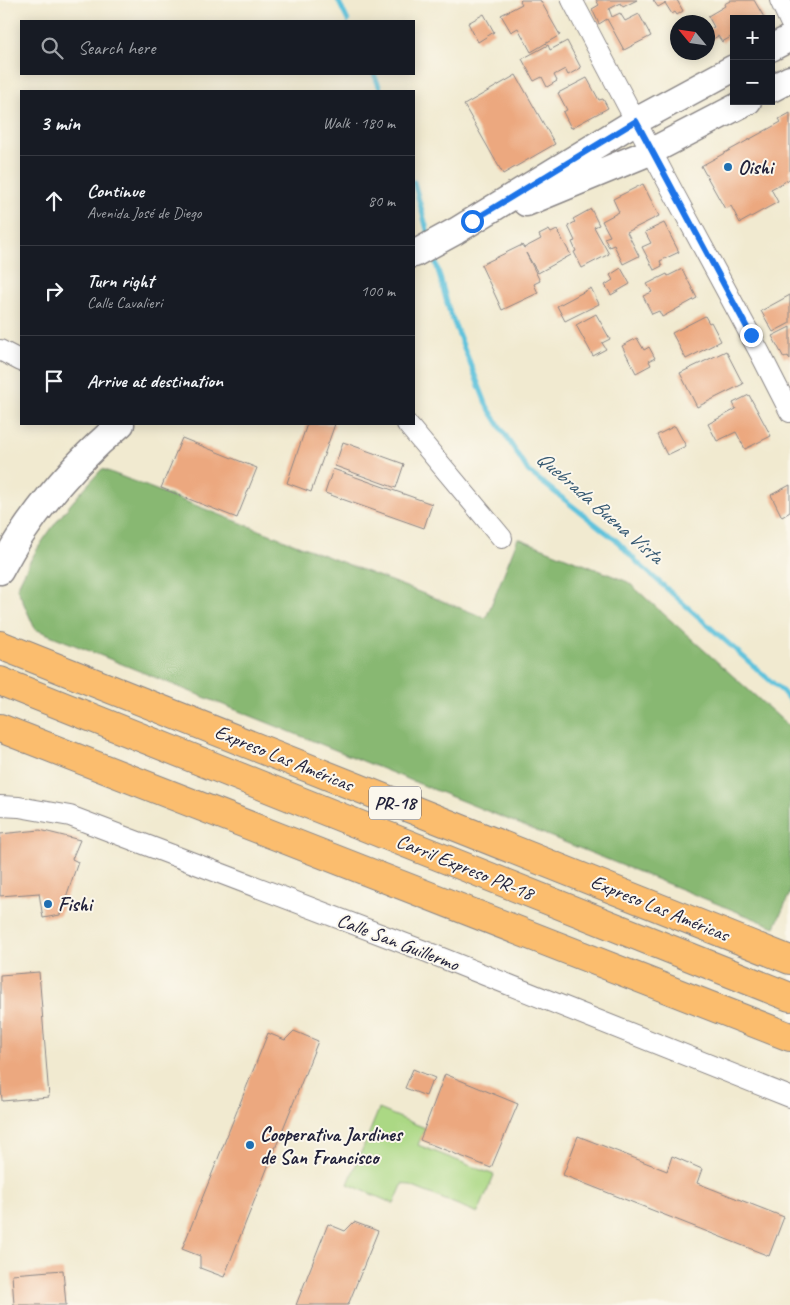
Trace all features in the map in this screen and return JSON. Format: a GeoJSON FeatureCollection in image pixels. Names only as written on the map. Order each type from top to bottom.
{"type":"FeatureCollection","features":[{"type":"Feature","properties":{"kind":"highway","name":"Expreso Las Américas"},"geometry":{"type":"LineString","coordinates":[[0,646],[790,960]]}},
{"type":"Feature","properties":{"kind":"highway","name":"Carril Expreso PR-18"},"geometry":{"type":"LineString","coordinates":[[0,681],[790,997]]}},
{"type":"Feature","properties":{"kind":"highway"},"geometry":{"type":"LineString","coordinates":[[0,728],[790,1037]]}},
{"type":"Feature","properties":{"kind":"street"},"geometry":{"type":"LineString","coordinates":[[572,0],[760,352],[790,412]]}},
{"type":"Feature","properties":{"kind":"street"},"geometry":{"type":"LineString","coordinates":[[780,0],[790,22]]}},
{"type":"Feature","properties":{"kind":"street"},"geometry":{"type":"LineString","coordinates":[[775,46],[790,38]]}},
{"type":"Feature","properties":{"kind":"street"},"geometry":{"type":"LineString","coordinates":[[415,253],[456,231],[636,121],[730,70]]}},
{"type":"Feature","properties":{"kind":"street"},"geometry":{"type":"LineString","coordinates":[[775,87],[790,80]]}},
{"type":"Feature","properties":{"kind":"street"},"geometry":{"type":"LineString","coordinates":[[456,231],[652,152],[740,105]]}},
{"type":"Feature","properties":{"kind":"street"},"geometry":{"type":"LineString","coordinates":[[0,350],[20,360]]}},
{"type":"Feature","properties":{"kind":"street"},"geometry":{"type":"LineString","coordinates":[[0,571],[20,538],[56,489],[102,440],[120,425]]}},
{"type":"Feature","properties":{"kind":"street"},"geometry":{"type":"LineString","coordinates":[[409,425],[502,538]]}},
{"type":"Feature","properties":{"kind":"street","name":"Calle San Guillermo"},"geometry":{"type":"LineString","coordinates":[[0,806],[19,807],[70,816],[427,952],[790,1097]]}},
{"type":"Feature","properties":{"kind":"green space"},"geometry":{"type":"Polygon","coordinates":[[[102,469],[486,618],[518,538],[628,582],[790,727],[790,893],[775,927],[35,629],[17,588],[29,563],[53,526],[102,469]]]}},
{"type":"Feature","properties":{"kind":"green space"},"geometry":{"type":"Polygon","coordinates":[[[379,1109],[425,1128],[418,1145],[494,1175],[478,1213],[403,1183],[394,1204],[348,1184],[379,1109]]]}},
{"type":"Feature","properties":{"kind":"building"},"geometry":{"type":"Polygon","coordinates":[[[521,0],[540,0],[560,35],[531,52],[518,28],[511,32],[501,15],[522,4],[521,0]]]}},
{"type":"Feature","properties":{"kind":"building"},"geometry":{"type":"Polygon","coordinates":[[[596,0],[637,0],[623,7],[621,3],[609,9],[612,17],[620,13],[625,21],[639,14],[651,36],[624,50],[607,19],[599,24],[592,9],[599,5],[596,0]]]}},
{"type":"Feature","properties":{"kind":"building"},"geometry":{"type":"Polygon","coordinates":[[[653,0],[677,0],[683,11],[677,15],[675,12],[672,14],[665,3],[658,7],[653,0]]]}},
{"type":"Feature","properties":{"kind":"building"},"geometry":{"type":"Polygon","coordinates":[[[754,0],[763,15],[730,15],[730,38],[722,42],[718,36],[715,38],[715,15],[710,15],[730,1],[754,0]]]}},
{"type":"Feature","properties":{"kind":"building"},"geometry":{"type":"Polygon","coordinates":[[[484,14],[494,32],[478,42],[468,23],[484,14]]]}},
{"type":"Feature","properties":{"kind":"building"},"geometry":{"type":"Polygon","coordinates":[[[567,41],[581,68],[568,75],[565,69],[554,75],[557,81],[547,87],[542,77],[534,81],[522,59],[548,45],[550,50],[567,41]]]}},
{"type":"Feature","properties":{"kind":"building"},"geometry":{"type":"Polygon","coordinates":[[[516,75],[555,144],[503,174],[464,105],[516,75]]]}},
{"type":"Feature","properties":{"kind":"building"},"geometry":{"type":"Polygon","coordinates":[[[587,78],[599,100],[603,99],[608,108],[571,128],[563,112],[567,110],[558,93],[587,78]]]}},
{"type":"Feature","properties":{"kind":"building"},"geometry":{"type":"Polygon","coordinates":[[[790,113],[790,179],[771,189],[778,202],[740,223],[731,206],[725,209],[701,166],[781,122],[779,119],[790,113]]]}},
{"type":"Feature","properties":{"kind":"building"},"geometry":{"type":"Polygon","coordinates":[[[643,184],[659,216],[627,232],[639,256],[623,264],[614,245],[609,247],[604,238],[610,236],[602,221],[619,212],[613,199],[643,184]]]}},
{"type":"Feature","properties":{"kind":"building"},"geometry":{"type":"Polygon","coordinates":[[[591,209],[599,225],[594,227],[609,254],[582,268],[574,252],[576,251],[572,242],[575,241],[568,226],[575,222],[573,219],[591,209]]]}},
{"type":"Feature","properties":{"kind":"building"},"geometry":{"type":"Polygon","coordinates":[[[664,223],[679,252],[660,261],[662,266],[654,270],[642,247],[651,243],[645,232],[664,223]]]}},
{"type":"Feature","properties":{"kind":"building"},"geometry":{"type":"Polygon","coordinates":[[[549,230],[551,233],[557,230],[571,255],[538,273],[526,253],[540,281],[534,284],[538,293],[502,310],[481,265],[522,245],[524,248],[541,239],[539,235],[549,230]]]}},
{"type":"Feature","properties":{"kind":"building"},"geometry":{"type":"Polygon","coordinates":[[[621,268],[630,284],[611,295],[605,285],[613,280],[610,275],[621,268]]]}},
{"type":"Feature","properties":{"kind":"building"},"geometry":{"type":"Polygon","coordinates":[[[682,269],[697,298],[662,317],[659,311],[652,314],[643,296],[652,292],[647,284],[682,269]]]}},
{"type":"Feature","properties":{"kind":"building"},"geometry":{"type":"Polygon","coordinates":[[[591,288],[599,304],[565,321],[557,306],[591,288]]]}},
{"type":"Feature","properties":{"kind":"building"},"geometry":{"type":"Polygon","coordinates":[[[790,295],[790,323],[773,332],[761,311],[790,295]]]}},
{"type":"Feature","properties":{"kind":"building"},"geometry":{"type":"Polygon","coordinates":[[[596,314],[610,339],[602,343],[606,349],[593,356],[576,325],[596,314]]]}},
{"type":"Feature","properties":{"kind":"building"},"geometry":{"type":"Polygon","coordinates":[[[705,316],[709,323],[711,322],[721,341],[686,359],[672,333],[705,316]]]}},
{"type":"Feature","properties":{"kind":"building"},"geometry":{"type":"Polygon","coordinates":[[[790,327],[790,360],[788,356],[784,358],[772,336],[790,327]]]}},
{"type":"Feature","properties":{"kind":"building"},"geometry":{"type":"Polygon","coordinates":[[[637,338],[644,350],[649,347],[655,358],[649,361],[651,365],[636,373],[622,346],[637,338]]]}},
{"type":"Feature","properties":{"kind":"building"},"geometry":{"type":"Polygon","coordinates":[[[726,351],[743,384],[697,407],[680,373],[726,351]]]}},
{"type":"Feature","properties":{"kind":"building"},"geometry":{"type":"Polygon","coordinates":[[[749,395],[771,436],[745,449],[736,432],[717,441],[708,424],[736,409],[733,403],[749,395]]]}},
{"type":"Feature","properties":{"kind":"building"},"geometry":{"type":"Polygon","coordinates":[[[307,425],[335,425],[311,492],[287,483],[307,425]]]}},
{"type":"Feature","properties":{"kind":"building"},"geometry":{"type":"Polygon","coordinates":[[[675,426],[686,446],[667,455],[657,435],[675,426]]]}},
{"type":"Feature","properties":{"kind":"building"},"geometry":{"type":"Polygon","coordinates":[[[182,438],[257,468],[237,518],[161,488],[182,438]]]}},
{"type":"Feature","properties":{"kind":"building"},"geometry":{"type":"Polygon","coordinates":[[[343,442],[404,464],[396,488],[335,466],[343,442]]]}},
{"type":"Feature","properties":{"kind":"building"},"geometry":{"type":"Polygon","coordinates":[[[333,469],[432,504],[424,528],[325,493],[333,469]]]}},
{"type":"Feature","properties":{"kind":"building"},"geometry":{"type":"Polygon","coordinates":[[[790,485],[790,512],[782,517],[771,495],[790,485]]]}},
{"type":"Feature","properties":{"kind":"building"},"geometry":{"type":"Polygon","coordinates":[[[40,830],[80,840],[72,859],[78,862],[60,915],[43,918],[39,893],[0,896],[0,834],[40,830]]]}},
{"type":"Feature","properties":{"kind":"building"},"geometry":{"type":"Polygon","coordinates":[[[39,972],[49,1097],[2,1101],[0,1072],[0,975],[39,972]]]}},
{"type":"Feature","properties":{"kind":"building","name":"Cooperativa Jardines de San Francisco"},"geometry":{"type":"Polygon","coordinates":[[[294,1031],[318,1041],[224,1277],[200,1268],[200,1256],[182,1249],[268,1033],[285,1040],[294,1031]]]}},
{"type":"Feature","properties":{"kind":"building"},"geometry":{"type":"Polygon","coordinates":[[[413,1069],[435,1078],[426,1096],[405,1088],[413,1069]]]}},
{"type":"Feature","properties":{"kind":"building"},"geometry":{"type":"Polygon","coordinates":[[[445,1074],[518,1104],[491,1168],[420,1140],[445,1074]]]}},
{"type":"Feature","properties":{"kind":"building"},"geometry":{"type":"Polygon","coordinates":[[[578,1136],[667,1171],[672,1156],[702,1169],[697,1183],[784,1217],[769,1256],[563,1175],[578,1136]]]}},
{"type":"Feature","properties":{"kind":"building"},"geometry":{"type":"Polygon","coordinates":[[[354,1222],[378,1231],[348,1305],[296,1305],[328,1224],[345,1231],[354,1222]]]}},
{"type":"Feature","properties":{"kind":"building"},"geometry":{"type":"Polygon","coordinates":[[[63,1270],[66,1305],[14,1305],[12,1274],[63,1270]]]}},
{"type":"Feature","properties":{"kind":"waterway","name":"Quebrada Buena Vista"},"geometry":{"type":"LineString","coordinates":[[338,0],[348,20]]}},
{"type":"Feature","properties":{"kind":"waterway","name":"Quebrada Buena Vista"},"geometry":{"type":"LineString","coordinates":[[374,75],[381,90]]}},
{"type":"Feature","properties":{"kind":"waterway","name":"Quebrada Buena Vista"},"geometry":{"type":"LineString","coordinates":[[415,186],[429,237]]}},
{"type":"Feature","properties":{"kind":"waterway","name":"Quebrada Buena Vista"},"geometry":{"type":"LineString","coordinates":[[433,252],[449,310],[487,406],[528,471],[617,541],[639,564],[783,692],[790,701]]}},
{"type":"Feature","properties":{"kind":"place","name":"Oishi"},"geometry":{"type":"Point","coordinates":[728,167]}},
{"type":"Feature","properties":{"kind":"place","name":"Fishi"},"geometry":{"type":"Point","coordinates":[48,904]}},
{"type":"Feature","properties":{"kind":"place","name":"Cooperativa Jardines de San Francisco"},"geometry":{"type":"Point","coordinates":[250,1145]}},
{"type":"Feature","properties":{"kind":"route"},"geometry":{"type":"LineString","coordinates":[[472,221],[636,121],[751,335]]}}]}
